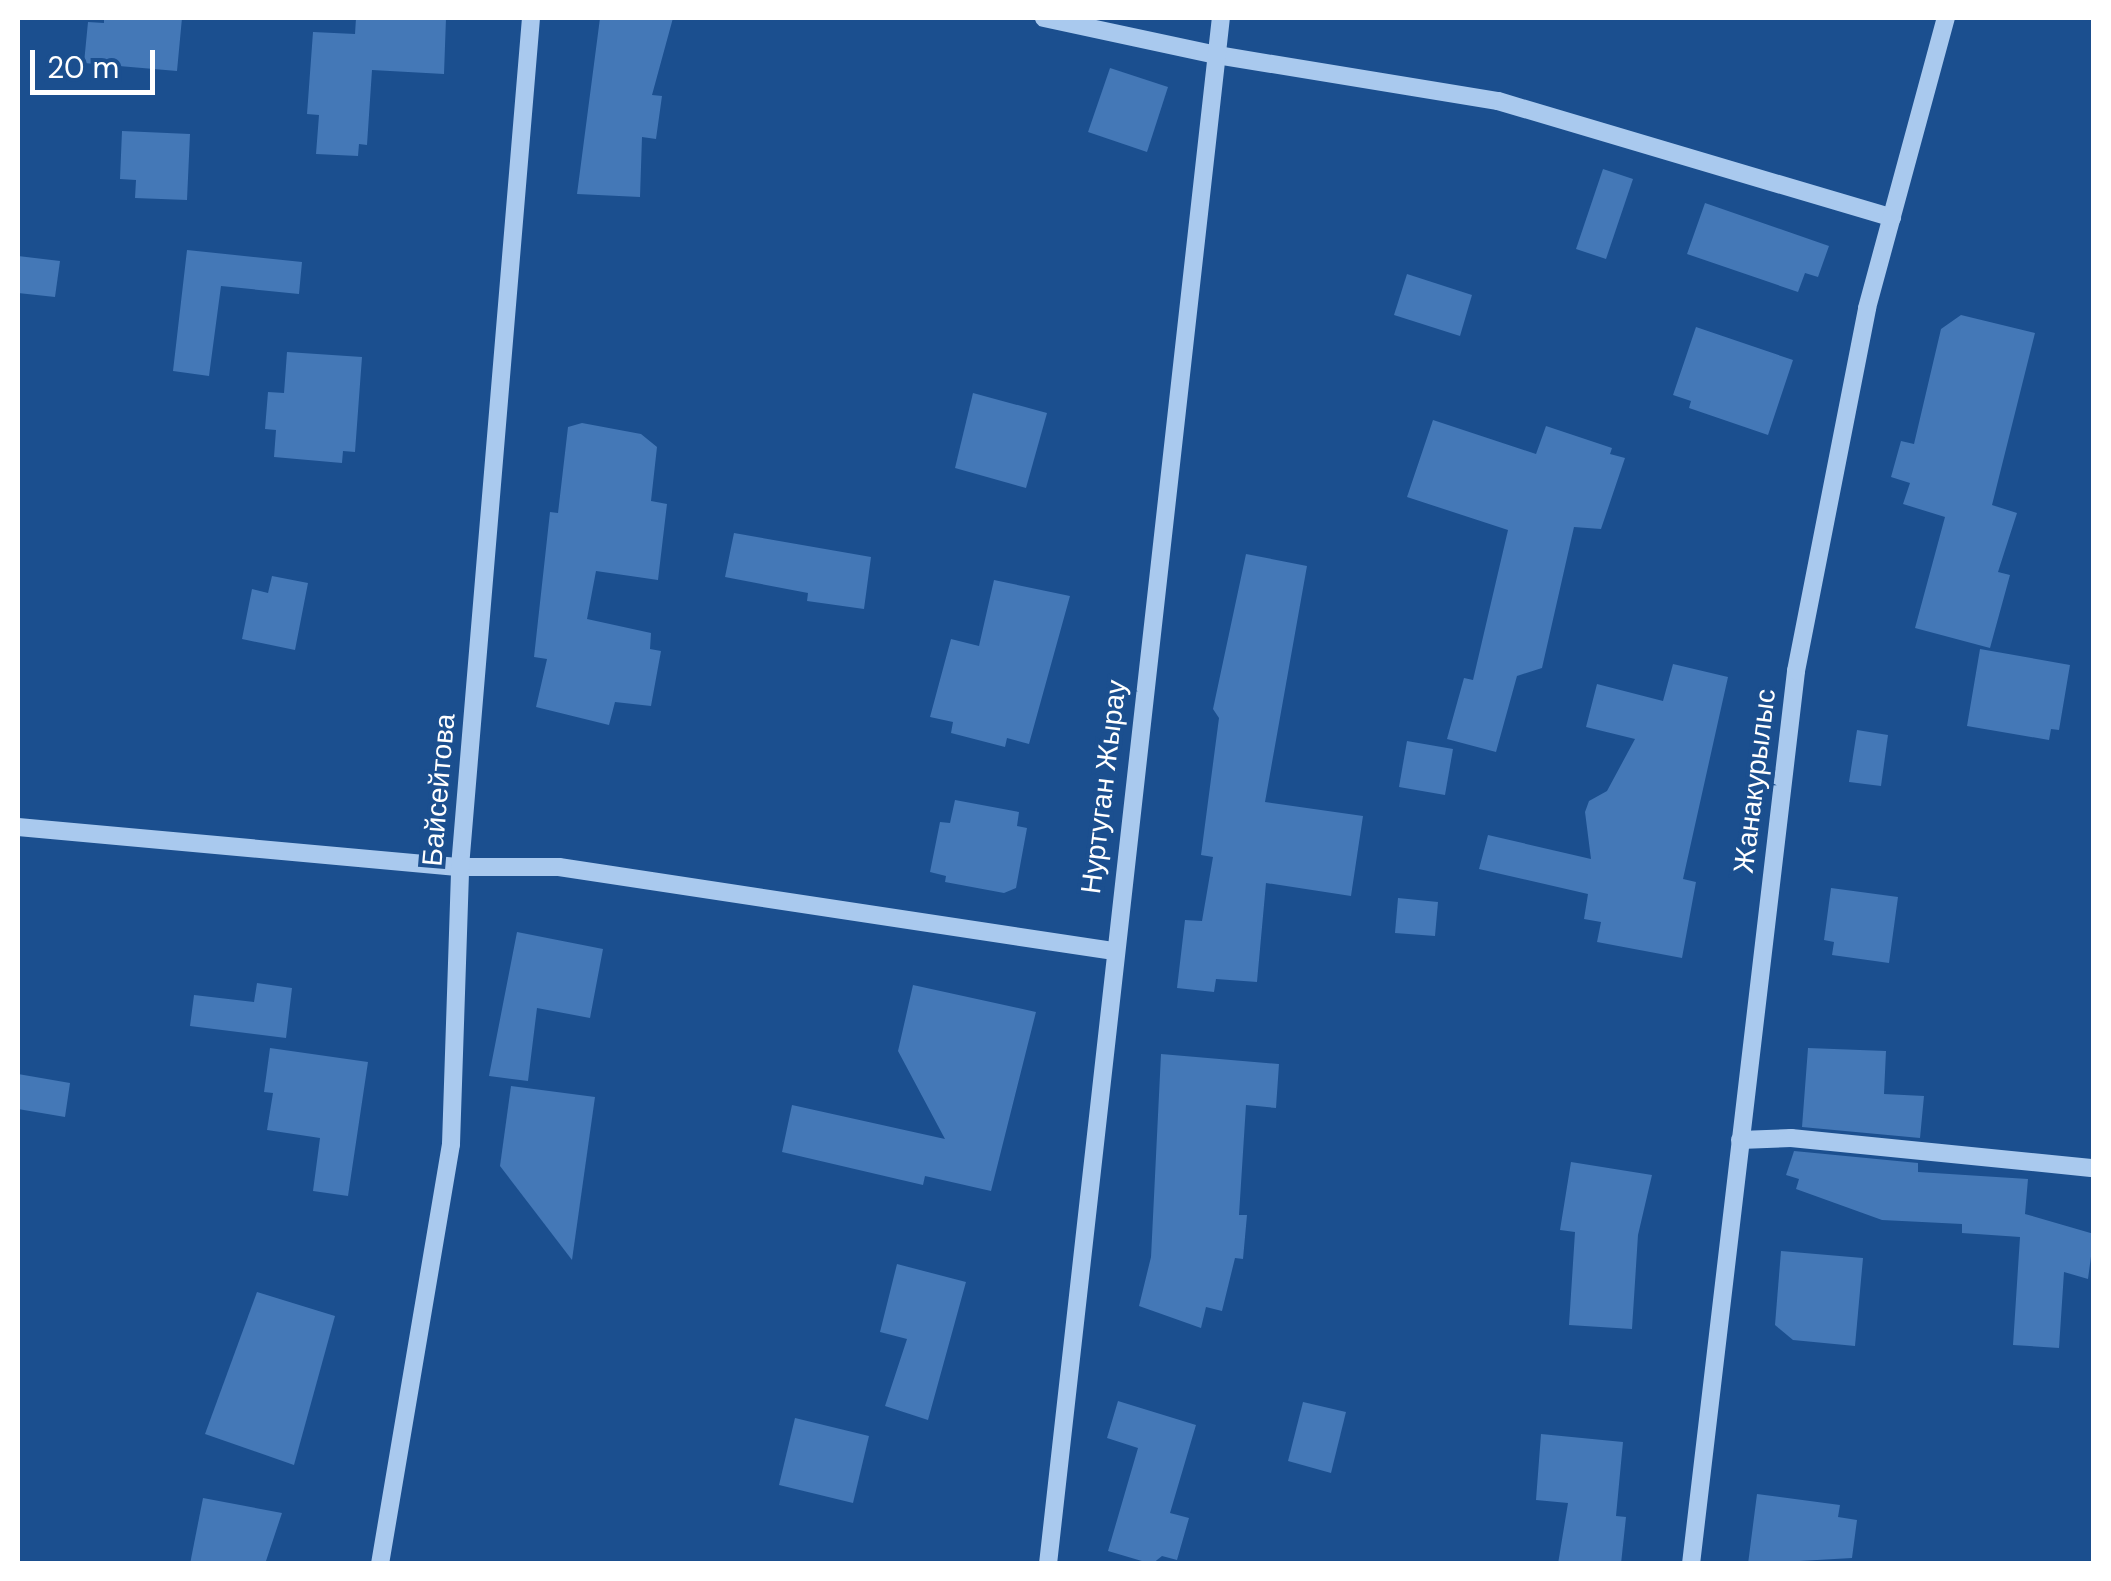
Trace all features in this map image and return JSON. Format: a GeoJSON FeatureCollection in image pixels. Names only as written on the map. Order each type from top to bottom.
{"type":"FeatureCollection","features":[{"type":"Feature","properties":{"kind":"street","name":"Байсейтова"},"geometry":{"type":"LineString","coordinates":[[380,1564],[451,1144],[460,867],[531,18]]}},
{"type":"Feature","properties":{"kind":"street"},"geometry":{"type":"LineString","coordinates":[[1044,18],[1217,54],[1498,100],[1892,218]]}},
{"type":"Feature","properties":{"kind":"street","name":"Нуртуган Жырау"},"geometry":{"type":"LineString","coordinates":[[1048,1564],[1113,951],[1221,18]]}},
{"type":"Feature","properties":{"kind":"street","name":"Жанакурылыс"},"geometry":{"type":"LineString","coordinates":[[1690,1564],[1796,671],[1866,308],[1946,18]]}},
{"type":"Feature","properties":{"kind":"street"},"geometry":{"type":"LineString","coordinates":[[18,827],[460,867],[560,867],[1113,951]]}},
{"type":"Feature","properties":{"kind":"street"},"geometry":{"type":"LineString","coordinates":[[1740,1140],[1792,1138],[2094,1168]]}},
{"type":"Feature","properties":{"kind":"building"},"geometry":{"type":"Polygon","coordinates":[[[104,18],[182,18],[177,71],[84,63],[88,22],[104,23],[104,18]]]}},
{"type":"Feature","properties":{"kind":"building"},"geometry":{"type":"Polygon","coordinates":[[[356,18],[446,18],[444,74],[372,70],[367,145],[359,144],[358,156],[316,154],[319,115],[307,114],[313,32],[355,34],[356,18]]]}},
{"type":"Feature","properties":{"kind":"building"},"geometry":{"type":"Polygon","coordinates":[[[600,18],[673,18],[652,95],[662,96],[656,139],[642,137],[640,197],[577,194],[600,18]]]}},
{"type":"Feature","properties":{"kind":"building"},"geometry":{"type":"Polygon","coordinates":[[[1110,68],[1168,87],[1147,152],[1088,132],[1110,68]]]}},
{"type":"Feature","properties":{"kind":"building"},"geometry":{"type":"Polygon","coordinates":[[[122,131],[190,134],[187,200],[135,198],[136,180],[120,179],[122,131]]]}},
{"type":"Feature","properties":{"kind":"building"},"geometry":{"type":"Polygon","coordinates":[[[1603,169],[1633,179],[1606,259],[1576,249],[1603,169]]]}},
{"type":"Feature","properties":{"kind":"building"},"geometry":{"type":"Polygon","coordinates":[[[1705,203],[1829,246],[1818,277],[1805,273],[1798,292],[1687,254],[1705,203]]]}},
{"type":"Feature","properties":{"kind":"building"},"geometry":{"type":"Polygon","coordinates":[[[187,250],[302,262],[299,294],[221,286],[209,376],[173,371],[187,250]]]}},
{"type":"Feature","properties":{"kind":"building"},"geometry":{"type":"Polygon","coordinates":[[[18,256],[60,261],[55,297],[18,293],[18,256]]]}},
{"type":"Feature","properties":{"kind":"building"},"geometry":{"type":"Polygon","coordinates":[[[1407,274],[1472,295],[1460,336],[1394,315],[1407,274]]]}},
{"type":"Feature","properties":{"kind":"building"},"geometry":{"type":"Polygon","coordinates":[[[1961,315],[2035,333],[1992,505],[2017,513],[1998,572],[2010,575],[1990,648],[1915,628],[1945,517],[1903,504],[1910,483],[1891,477],[1901,441],[1914,444],[1941,329],[1961,315]]]}},
{"type":"Feature","properties":{"kind":"building"},"geometry":{"type":"Polygon","coordinates":[[[1696,327],[1793,360],[1768,435],[1689,408],[1691,401],[1673,395],[1696,327]]]}},
{"type":"Feature","properties":{"kind":"building"},"geometry":{"type":"Polygon","coordinates":[[[287,352],[362,357],[355,452],[343,451],[342,463],[274,457],[276,430],[265,429],[268,392],[284,393],[287,352]]]}},
{"type":"Feature","properties":{"kind":"building"},"geometry":{"type":"Polygon","coordinates":[[[973,393],[1047,413],[1026,488],[955,468],[973,393]]]}},
{"type":"Feature","properties":{"kind":"building"},"geometry":{"type":"Polygon","coordinates":[[[1433,420],[1536,454],[1546,426],[1612,448],[1610,454],[1625,458],[1601,529],[1574,527],[1542,668],[1517,676],[1496,752],[1447,739],[1464,678],[1473,680],[1508,530],[1407,497],[1433,420]]]}},
{"type":"Feature","properties":{"kind":"building"},"geometry":{"type":"Polygon","coordinates":[[[582,423],[641,434],[657,447],[651,501],[667,504],[658,580],[596,571],[587,619],[651,633],[650,649],[661,651],[651,706],[615,702],[609,725],[536,707],[547,659],[534,657],[550,512],[558,513],[568,427],[582,423]]]}},
{"type":"Feature","properties":{"kind":"building"},"geometry":{"type":"Polygon","coordinates":[[[734,533],[871,557],[864,609],[807,601],[808,593],[725,577],[734,533]]]}},
{"type":"Feature","properties":{"kind":"building"},"geometry":{"type":"Polygon","coordinates":[[[1246,554],[1307,566],[1265,802],[1363,816],[1351,896],[1266,883],[1257,982],[1216,979],[1214,992],[1177,988],[1185,920],[1202,921],[1213,857],[1201,855],[1219,718],[1213,709],[1246,554]]]}},
{"type":"Feature","properties":{"kind":"building"},"geometry":{"type":"Polygon","coordinates":[[[272,576],[308,583],[295,650],[242,639],[252,589],[268,593],[272,576]]]}},
{"type":"Feature","properties":{"kind":"building"},"geometry":{"type":"Polygon","coordinates":[[[994,580],[1070,596],[1029,744],[1007,738],[1005,747],[951,733],[953,722],[930,717],[951,639],[979,646],[994,580]]]}},
{"type":"Feature","properties":{"kind":"building"},"geometry":{"type":"Polygon","coordinates":[[[1980,649],[2070,665],[2059,730],[2051,729],[2049,740],[1967,726],[1980,649]]]}},
{"type":"Feature","properties":{"kind":"building"},"geometry":{"type":"Polygon","coordinates":[[[1673,664],[1728,677],[1683,879],[1696,882],[1682,958],[1597,942],[1601,922],[1584,919],[1588,894],[1479,869],[1488,835],[1591,859],[1585,812],[1589,801],[1607,791],[1635,739],[1586,727],[1597,684],[1663,701],[1673,664]]]}},
{"type":"Feature","properties":{"kind":"building"},"geometry":{"type":"Polygon","coordinates":[[[1857,730],[1888,735],[1881,786],[1849,782],[1857,730]]]}},
{"type":"Feature","properties":{"kind":"building"},"geometry":{"type":"Polygon","coordinates":[[[1407,741],[1453,749],[1445,795],[1399,787],[1407,741]]]}},
{"type":"Feature","properties":{"kind":"building"},"geometry":{"type":"Polygon","coordinates":[[[955,800],[1019,812],[1017,826],[1027,828],[1016,888],[1004,893],[945,882],[946,876],[930,872],[940,822],[950,823],[955,800]]]}},
{"type":"Feature","properties":{"kind":"building"},"geometry":{"type":"Polygon","coordinates":[[[1831,888],[1898,897],[1889,963],[1832,955],[1834,942],[1824,940],[1831,888]]]}},
{"type":"Feature","properties":{"kind":"building"},"geometry":{"type":"Polygon","coordinates":[[[1398,898],[1438,902],[1435,936],[1395,933],[1398,898]]]}},
{"type":"Feature","properties":{"kind":"building"},"geometry":{"type":"Polygon","coordinates":[[[517,932],[603,949],[590,1018],[537,1008],[528,1081],[489,1076],[517,932]]]}},
{"type":"Feature","properties":{"kind":"building"},"geometry":{"type":"Polygon","coordinates":[[[257,983],[292,988],[286,1038],[190,1026],[194,995],[254,1002],[257,983]]]}},
{"type":"Feature","properties":{"kind":"building"},"geometry":{"type":"Polygon","coordinates":[[[913,985],[1036,1012],[991,1191],[925,1176],[923,1185],[782,1152],[792,1105],[945,1139],[898,1051],[913,985]]]}},
{"type":"Feature","properties":{"kind":"building"},"geometry":{"type":"Polygon","coordinates":[[[270,1048],[368,1062],[348,1196],[313,1191],[320,1138],[267,1130],[273,1093],[264,1092],[270,1048]]]}},
{"type":"Feature","properties":{"kind":"building"},"geometry":{"type":"Polygon","coordinates":[[[1808,1048],[1886,1051],[1884,1094],[1924,1096],[1920,1138],[1802,1127],[1808,1048]]]}},
{"type":"Feature","properties":{"kind":"building"},"geometry":{"type":"Polygon","coordinates":[[[1161,1054],[1279,1064],[1276,1108],[1246,1105],[1239,1215],[1247,1215],[1243,1259],[1235,1258],[1222,1311],[1206,1307],[1201,1328],[1139,1306],[1151,1257],[1161,1054]]]}},
{"type":"Feature","properties":{"kind":"building"},"geometry":{"type":"Polygon","coordinates":[[[18,1074],[70,1083],[65,1117],[18,1109],[18,1074]]]}},
{"type":"Feature","properties":{"kind":"building"},"geometry":{"type":"Polygon","coordinates":[[[511,1086],[595,1097],[572,1260],[500,1166],[511,1086]]]}},
{"type":"Feature","properties":{"kind":"building"},"geometry":{"type":"Polygon","coordinates":[[[1794,1151],[1918,1163],[1918,1172],[2028,1179],[2025,1214],[2094,1234],[2088,1279],[2064,1272],[2059,1348],[2013,1345],[2020,1237],[1962,1233],[1962,1224],[1882,1220],[1796,1189],[1799,1179],[1786,1175],[1794,1151]]]}},
{"type":"Feature","properties":{"kind":"building"},"geometry":{"type":"Polygon","coordinates":[[[1571,1162],[1652,1175],[1638,1235],[1632,1329],[1569,1325],[1575,1232],[1560,1230],[1571,1162]]]}},
{"type":"Feature","properties":{"kind":"building"},"geometry":{"type":"Polygon","coordinates":[[[1781,1251],[1863,1258],[1855,1346],[1793,1340],[1775,1325],[1781,1251]]]}},
{"type":"Feature","properties":{"kind":"building"},"geometry":{"type":"Polygon","coordinates":[[[897,1264],[966,1282],[928,1420],[885,1406],[907,1339],[880,1332],[897,1264]]]}},
{"type":"Feature","properties":{"kind":"building"},"geometry":{"type":"Polygon","coordinates":[[[257,1292],[335,1316],[294,1465],[205,1434],[257,1292]]]}},
{"type":"Feature","properties":{"kind":"building"},"geometry":{"type":"Polygon","coordinates":[[[1118,1401],[1196,1425],[1170,1513],[1189,1518],[1177,1560],[1162,1556],[1152,1564],[1108,1551],[1138,1448],[1107,1438],[1118,1401]]]}},
{"type":"Feature","properties":{"kind":"building"},"geometry":{"type":"Polygon","coordinates":[[[1303,1402],[1346,1412],[1331,1473],[1288,1461],[1303,1402]]]}},
{"type":"Feature","properties":{"kind":"building"},"geometry":{"type":"Polygon","coordinates":[[[795,1418],[869,1436],[853,1503],[779,1485],[795,1418]]]}},
{"type":"Feature","properties":{"kind":"building"},"geometry":{"type":"Polygon","coordinates":[[[1541,1434],[1623,1442],[1616,1516],[1626,1517],[1621,1564],[1558,1564],[1568,1503],[1536,1500],[1541,1434]]]}},
{"type":"Feature","properties":{"kind":"building"},"geometry":{"type":"Polygon","coordinates":[[[1757,1494],[1840,1505],[1838,1517],[1857,1520],[1852,1558],[1748,1564],[1757,1494]]]}},
{"type":"Feature","properties":{"kind":"building"},"geometry":{"type":"Polygon","coordinates":[[[203,1498],[282,1513],[265,1564],[190,1564],[203,1498]]]}}]}
